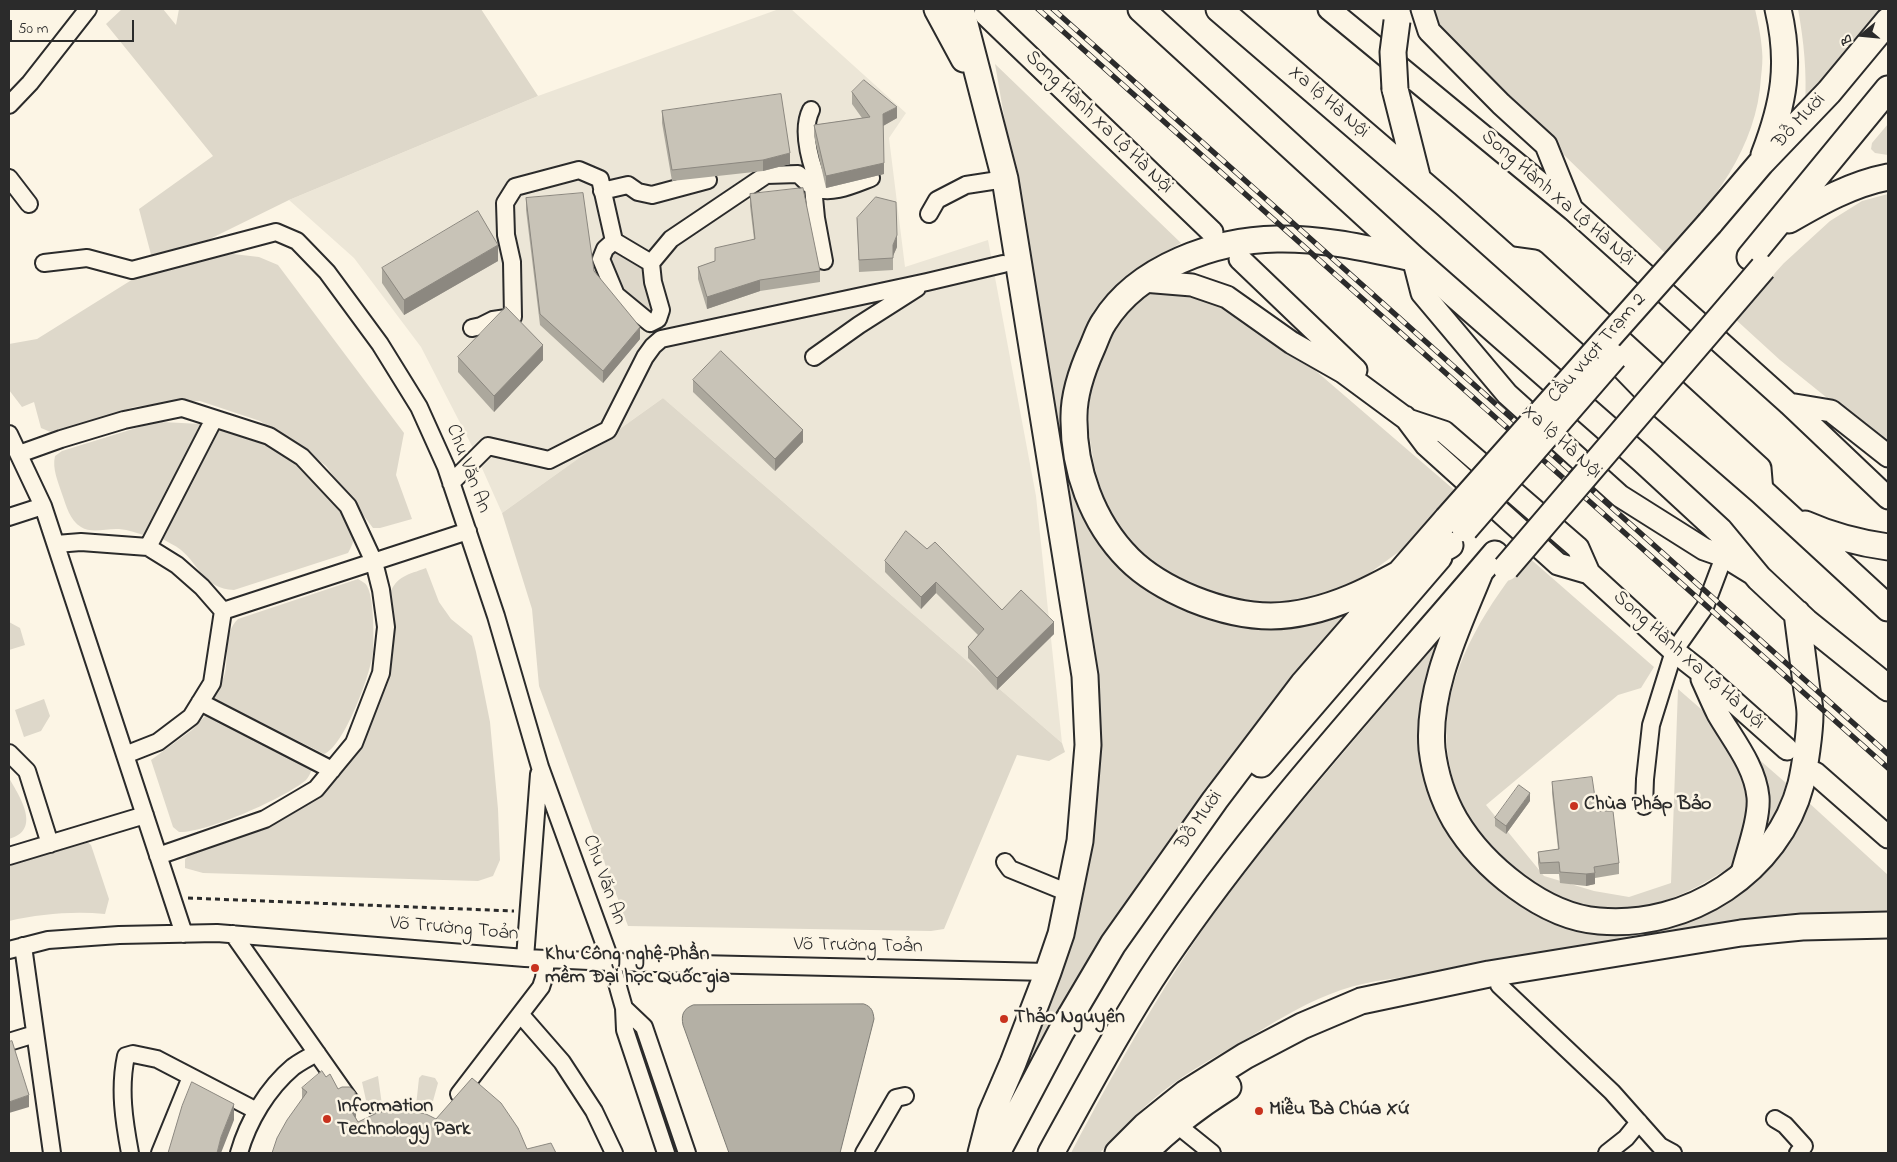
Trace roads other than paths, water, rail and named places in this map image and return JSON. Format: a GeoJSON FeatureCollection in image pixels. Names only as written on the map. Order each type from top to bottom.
{"type":"FeatureCollection","features":[{"type":"Feature","properties":{"kind":"highway"},"geometry":{"type":"LineString","coordinates":[[938,9],[986,104]]}},
{"type":"Feature","properties":{"kind":"highway","name":"Xa lộ Hà Nội"},"geometry":{"type":"LineString","coordinates":[[1141,9],[1414,258],[1642,459],[1720,531],[1727,549],[1797,613],[1888,688]]}},
{"type":"Feature","properties":{"kind":"highway","name":"Xa lộ Hà Nội"},"geometry":{"type":"LineString","coordinates":[[1219,9],[1418,180],[1594,336],[1656,400],[1762,492],[1888,608]]}},
{"type":"Feature","properties":{"kind":"highway"},"geometry":{"type":"LineString","coordinates":[[1746,205],[1774,130],[1782,97],[1785,66],[1784,38],[1778,9]]}},
{"type":"Feature","properties":{"kind":"highway"},"geometry":{"type":"LineString","coordinates":[[973,11],[986,104],[1005,179],[1011,214],[1085,676],[1088,745],[1080,841],[1061,934],[1042,972],[991,1114],[987,1148]]}},
{"type":"Feature","properties":{"kind":"highway"},"geometry":{"type":"LineString","coordinates":[[1399,15],[1393,52],[1395,89],[1418,180]]}},
{"type":"Feature","properties":{"kind":"highway","name":"Đỗ Mười"},"geometry":{"type":"LineString","coordinates":[[1715,228],[1761,163],[1829,92],[1888,21]]}},
{"type":"Feature","properties":{"kind":"highway","name":"Đỗ Mười"},"geometry":{"type":"LineString","coordinates":[[1715,228],[1746,205],[1888,45]]}},
{"type":"Feature","properties":{"kind":"highway"},"geometry":{"type":"LineString","coordinates":[[1756,262],[1774,229],[1888,89]]}},
{"type":"Feature","properties":{"kind":"highway"},"geometry":{"type":"LineString","coordinates":[[1051,1153],[1110,1046],[1163,961],[1279,806],[1494,565],[1756,262],[1809,208],[1888,111]]}},
{"type":"Feature","properties":{"kind":"highway"},"geometry":{"type":"LineString","coordinates":[[1774,229],[1822,201],[1869,181],[1888,177]]}},
{"type":"Feature","properties":{"kind":"highway"},"geometry":{"type":"LineString","coordinates":[[1011,214],[1000,246],[1022,360],[1064,611],[1073,682],[1078,744],[1074,794],[1059,889],[1042,972]]}},
{"type":"Feature","properties":{"kind":"highway","name":"Cầu vượt Trạm 2"},"geometry":{"type":"LineString","coordinates":[[1454,531],[1715,228]]}},
{"type":"Feature","properties":{"kind":"highway"},"geometry":{"type":"LineString","coordinates":[[1404,571],[1367,591],[1339,602],[1306,611],[1271,616],[1227,611],[1164,586],[1130,560],[1114,542],[1093,508],[1084,484],[1079,460],[1074,415],[1081,373],[1104,322],[1121,300],[1143,281],[1167,266],[1196,254],[1236,244],[1276,239],[1302,239],[1336,243],[1414,258]]}},
{"type":"Feature","properties":{"kind":"highway"},"geometry":{"type":"LineString","coordinates":[[1791,518],[1830,534],[1867,544],[1888,547]]}},
{"type":"Feature","properties":{"kind":"highway","name":"Đỗ Mười"},"geometry":{"type":"LineString","coordinates":[[987,1148],[1061,1032],[1113,944],[1215,800],[1286,706],[1404,571],[1454,531]]}},
{"type":"Feature","properties":{"kind":"highway","name":"Đỗ Mười"},"geometry":{"type":"LineString","coordinates":[[1007,1153],[1066,1042],[1107,974],[1182,867],[1261,764],[1454,531]]}},
{"type":"Feature","properties":{"kind":"highway"},"geometry":{"type":"LineString","coordinates":[[1494,565],[1461,620],[1435,701],[1432,750],[1439,780],[1455,820],[1472,844],[1489,863],[1510,881],[1550,907],[1573,916],[1597,921],[1622,922],[1649,919],[1678,912],[1707,899],[1741,877],[1756,865],[1774,843],[1790,815],[1801,784],[1810,714],[1797,613]]}},
{"type":"Feature","properties":{"kind":"highway"},"geometry":{"type":"LineString","coordinates":[[1118,1153],[1145,1126],[1186,1093],[1245,1056],[1302,1026],[1361,1001],[1489,974],[1741,933],[1802,927],[1888,925]]}},
{"type":"Feature","properties":{"kind":"highway"},"geometry":{"type":"LineString","coordinates":[[1144,1153],[1201,1104],[1253,1070],[1308,1041],[1364,1016],[1424,1000],[1499,985],[1682,954],[1743,945],[1805,940],[1888,937]]}},
{"type":"Feature","properties":{"kind":"main road","name":"Song Hành Xa Lộ Hà Nội"},"geometry":{"type":"LineString","coordinates":[[1329,9],[1572,210],[1789,404],[1888,498]]}},
{"type":"Feature","properties":{"kind":"main road"},"geometry":{"type":"LineString","coordinates":[[1422,9],[1429,31],[1501,104],[1546,145],[1572,210]]}},
{"type":"Feature","properties":{"kind":"main road","name":"Song Hành Xa Lộ Hà Nội"},"geometry":{"type":"LineString","coordinates":[[973,11],[1212,232]]}},
{"type":"Feature","properties":{"kind":"main road","name":"Xa lộ Hà Nội"},"geometry":{"type":"LineString","coordinates":[[1414,258],[1422,293],[1508,394],[1620,496],[1704,549],[1727,549]]}},
{"type":"Feature","properties":{"kind":"main road","name":"Song Hành Xa Lộ Hà Nội"},"geometry":{"type":"LineString","coordinates":[[1240,259],[1408,420],[1444,432],[1578,548],[1589,573],[1674,651],[1787,749]]}},
{"type":"Feature","properties":{"kind":"main road"},"geometry":{"type":"LineString","coordinates":[[1143,281],[1192,285],[1227,297],[1292,343],[1343,372],[1408,420]]}},
{"type":"Feature","properties":{"kind":"main road"},"geometry":{"type":"LineString","coordinates":[[1789,404],[1831,411],[1888,456]]}},
{"type":"Feature","properties":{"kind":"main road"},"geometry":{"type":"LineString","coordinates":[[1697,669],[1718,712],[1747,762],[1754,780],[1758,799],[1755,822],[1741,877]]}},
{"type":"Feature","properties":{"kind":"main road"},"geometry":{"type":"LineString","coordinates":[[1815,773],[1888,837]]}},
{"type":"Feature","properties":{"kind":"street"},"geometry":{"type":"LineString","coordinates":[[9,105],[30,83],[88,9]]}},
{"type":"Feature","properties":{"kind":"street"},"geometry":{"type":"LineString","coordinates":[[811,110],[806,131],[817,188],[816,218],[824,261]]}},
{"type":"Feature","properties":{"kind":"street"},"geometry":{"type":"LineString","coordinates":[[472,328],[493,320],[515,323],[512,262],[506,235],[505,203],[515,187],[579,170],[600,179],[614,242],[650,263]]}},
{"type":"Feature","properties":{"kind":"street"},"geometry":{"type":"LineString","coordinates":[[650,263],[671,239],[766,175],[798,174],[817,188],[843,188],[871,178]]}},
{"type":"Feature","properties":{"kind":"street"},"geometry":{"type":"LineString","coordinates":[[9,178],[29,204]]}},
{"type":"Feature","properties":{"kind":"street"},"geometry":{"type":"LineString","coordinates":[[929,214],[937,200],[966,185],[1005,179]]}},
{"type":"Feature","properties":{"kind":"street"},"geometry":{"type":"LineString","coordinates":[[602,191],[628,185],[638,192],[652,195],[708,180]]}},
{"type":"Feature","properties":{"kind":"street","name":"Chu Văn An"},"geometry":{"type":"LineString","coordinates":[[44,263],[87,258],[132,270],[276,232],[297,241],[327,272],[380,344],[419,407],[451,483],[468,531],[496,616],[540,767],[611,962],[624,1008],[625,1030],[666,1153]]}},
{"type":"Feature","properties":{"kind":"street"},"geometry":{"type":"LineString","coordinates":[[614,242],[605,249],[601,259],[616,295],[650,323],[658,319],[661,310],[650,263]]}},
{"type":"Feature","properties":{"kind":"street"},"geometry":{"type":"LineString","coordinates":[[451,483],[488,446],[549,460],[608,430],[643,362],[653,346],[662,339],[1003,264]]}},
{"type":"Feature","properties":{"kind":"street"},"geometry":{"type":"LineString","coordinates":[[814,357],[859,325],[927,282]]}},
{"type":"Feature","properties":{"kind":"street"},"geometry":{"type":"LineString","coordinates":[[658,319],[682,334]]}},
{"type":"Feature","properties":{"kind":"street"},"geometry":{"type":"LineString","coordinates":[[19,454],[124,420],[182,408],[269,436],[302,457],[348,506],[374,562],[381,590],[386,627],[381,673],[354,743],[316,789],[265,819],[158,856]]}},
{"type":"Feature","properties":{"kind":"street"},"geometry":{"type":"LineString","coordinates":[[148,547],[214,419]]}},
{"type":"Feature","properties":{"kind":"street"},"geometry":{"type":"LineString","coordinates":[[9,434],[43,506],[184,934]]}},
{"type":"Feature","properties":{"kind":"street"},"geometry":{"type":"LineString","coordinates":[[9,517],[43,506]]}},
{"type":"Feature","properties":{"kind":"street"},"geometry":{"type":"LineString","coordinates":[[223,611],[468,531]]}},
{"type":"Feature","properties":{"kind":"street"},"geometry":{"type":"LineString","coordinates":[[56,544],[80,542],[148,547],[177,565],[202,587],[223,611],[212,683],[191,717],[158,742],[125,755]]}},
{"type":"Feature","properties":{"kind":"street"},"geometry":{"type":"LineString","coordinates":[[1644,806],[1651,725],[1674,651],[1705,607],[1727,549]]}},
{"type":"Feature","properties":{"kind":"street"},"geometry":{"type":"LineString","coordinates":[[200,702],[332,770]]}},
{"type":"Feature","properties":{"kind":"street"},"geometry":{"type":"LineString","coordinates":[[9,753],[27,771],[50,844]]}},
{"type":"Feature","properties":{"kind":"street","name":"Chu Văn An"},"geometry":{"type":"LineString","coordinates":[[525,958],[540,767]]}},
{"type":"Feature","properties":{"kind":"street"},"geometry":{"type":"LineString","coordinates":[[9,856],[145,815]]}},
{"type":"Feature","properties":{"kind":"street"},"geometry":{"type":"LineString","coordinates":[[1005,862],[1010,869],[1059,889]]}},
{"type":"Feature","properties":{"kind":"street"},"geometry":{"type":"LineString","coordinates":[[233,934],[366,1123],[396,1119]]}},
{"type":"Feature","properties":{"kind":"street","name":"Võ Trường Toản"},"geometry":{"type":"LineString","coordinates":[[16,948],[48,940],[119,935],[233,934],[546,959],[1042,972]]}},
{"type":"Feature","properties":{"kind":"street"},"geometry":{"type":"LineString","coordinates":[[16,948],[35,1034],[52,1153]]}},
{"type":"Feature","properties":{"kind":"street"},"geometry":{"type":"LineString","coordinates":[[451,1104],[541,987],[546,959]]}},
{"type":"Feature","properties":{"kind":"street"},"geometry":{"type":"LineString","coordinates":[[1499,985],[1612,1092],[1660,1146],[1673,1153]]}},
{"type":"Feature","properties":{"kind":"street"},"geometry":{"type":"LineString","coordinates":[[624,1008],[644,1026],[687,1153]]}},
{"type":"Feature","properties":{"kind":"street"},"geometry":{"type":"LineString","coordinates":[[521,1014],[562,1062],[594,1111],[614,1153]]}},
{"type":"Feature","properties":{"kind":"street"},"geometry":{"type":"LineString","coordinates":[[9,1042],[35,1034]]}},
{"type":"Feature","properties":{"kind":"street"},"geometry":{"type":"LineString","coordinates":[[239,1153],[250,1121],[270,1093],[293,1067],[317,1053]]}},
{"type":"Feature","properties":{"kind":"street"},"geometry":{"type":"LineString","coordinates":[[130,1153],[124,1117],[122,1088],[126,1056],[133,1054],[156,1059],[257,1111]]}},
{"type":"Feature","properties":{"kind":"street"},"geometry":{"type":"LineString","coordinates":[[160,1153],[191,1077]]}},
{"type":"Feature","properties":{"kind":"street"},"geometry":{"type":"LineString","coordinates":[[864,1153],[896,1098],[905,1096]]}},
{"type":"Feature","properties":{"kind":"street"},"geometry":{"type":"LineString","coordinates":[[1776,1119],[1785,1125],[1804,1146],[1798,1153]]}},
{"type":"Feature","properties":{"kind":"street"},"geometry":{"type":"LineString","coordinates":[[1607,1153],[1626,1138],[1639,1122]]}},
{"type":"Feature","properties":{"kind":"street"},"geometry":{"type":"LineString","coordinates":[[1176,1124],[1212,1153]]}},
{"type":"Feature","properties":{"kind":"railway"},"geometry":{"type":"LineString","coordinates":[[1038,9],[1888,768]]}},
{"type":"Feature","properties":{"kind":"railway"},"geometry":{"type":"LineString","coordinates":[[1053,9],[1888,754]]}},
{"type":"Feature","properties":{"kind":"place","name":"Chùa Pháp Bảo"},"geometry":{"type":"Point","coordinates":[1574,806]}},
{"type":"Feature","properties":{"kind":"place","name":"Khu Công nghệ Phần mềm Đại học Quốc gia"},"geometry":{"type":"Point","coordinates":[535,968]}},
{"type":"Feature","properties":{"kind":"place","name":"Thảo Nguyên"},"geometry":{"type":"Point","coordinates":[1004,1019]}},
{"type":"Feature","properties":{"kind":"place","name":"Miễu Bà Chúa Xứ"},"geometry":{"type":"Point","coordinates":[1259,1111]}},
{"type":"Feature","properties":{"kind":"place","name":"Information Technology Park"},"geometry":{"type":"Point","coordinates":[327,1119]}}]}
